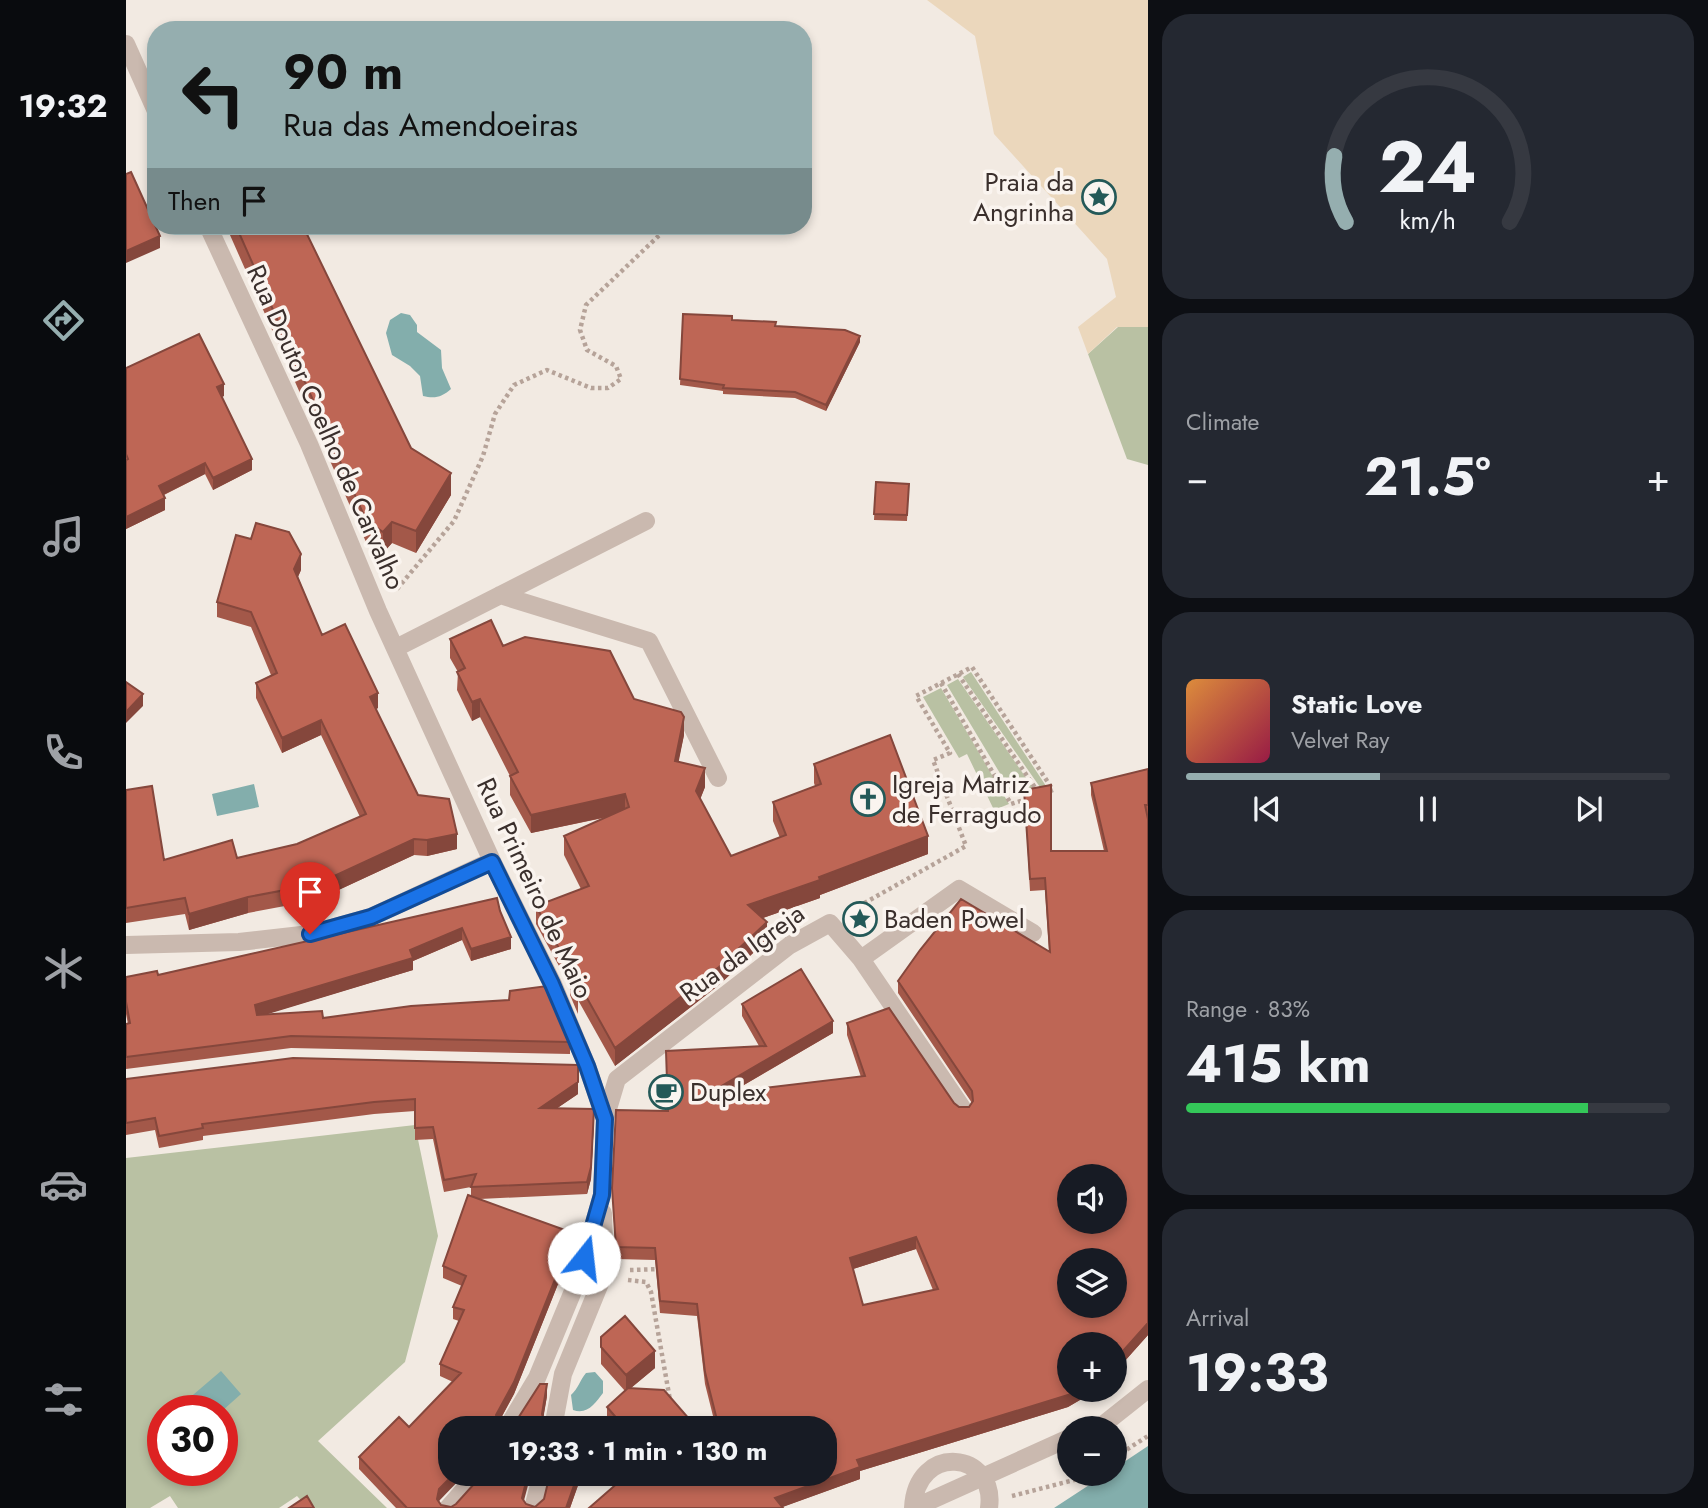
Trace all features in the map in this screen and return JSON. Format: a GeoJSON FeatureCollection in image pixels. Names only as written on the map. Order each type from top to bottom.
{"type":"FeatureCollection","features":[{"type":"Feature","properties":{"kind":"street"},"geometry":{"type":"LineString","coordinates":[[126,44],[147,91]]}},
{"type":"Feature","properties":{"kind":"street","name":"Rua Doutor Coelho de Carvalho"},"geometry":{"type":"LineString","coordinates":[[212,235],[309,444],[378,611]]}},
{"type":"Feature","properties":{"kind":"street"},"geometry":{"type":"LineString","coordinates":[[396,648],[646,521]]}},
{"type":"Feature","properties":{"kind":"street"},"geometry":{"type":"LineString","coordinates":[[500,595],[649,642],[718,778]]}},
{"type":"Feature","properties":{"kind":"street","name":"Rua Primeiro de Maio"},"geometry":{"type":"LineString","coordinates":[[378,611],[492,862],[552,984],[581,1066],[605,1119],[602,1195],[578,1279],[537,1378],[514,1416]]}},
{"type":"Feature","properties":{"kind":"street"},"geometry":{"type":"LineString","coordinates":[[126,945],[239,942],[310,934],[371,917],[492,862]]}},
{"type":"Feature","properties":{"kind":"street"},"geometry":{"type":"LineString","coordinates":[[861,959],[959,889],[1033,933]]}},
{"type":"Feature","properties":{"kind":"street","name":"Rua da Igreja"},"geometry":{"type":"LineString","coordinates":[[605,1119],[617,1079],[790,945],[830,923],[861,959],[963,1109]]}},
{"type":"Feature","properties":{"kind":"street"},"geometry":{"type":"LineString","coordinates":[[555,1416],[563,1374],[604,1274],[602,1195]]}},
{"type":"Feature","properties":{"kind":"street"},"geometry":{"type":"LineString","coordinates":[[1114,1416],[1148,1388]]}},
{"type":"Feature","properties":{"kind":"street"},"geometry":{"type":"LineString","coordinates":[[990,1504],[988,1487],[982,1476],[963,1463],[939,1464],[921,1478],[915,1489],[914,1508],[982,1476],[1057,1443]]}},
{"type":"Feature","properties":{"kind":"street"},"geometry":{"type":"LineString","coordinates":[[448,1508],[467,1486]]}},
{"type":"Feature","properties":{"kind":"street"},"geometry":{"type":"LineString","coordinates":[[533,1508],[539,1486]]}},
{"type":"Feature","properties":{"kind":"path"},"geometry":{"type":"LineString","coordinates":[[378,611],[454,521],[483,456],[495,414],[514,385],[547,370],[590,388],[608,388],[621,379],[617,366],[587,350],[580,330],[586,305],[660,235]]}},
{"type":"Feature","properties":{"kind":"path"},"geometry":{"type":"LineString","coordinates":[[830,923],[966,846],[933,760],[950,753],[916,696],[958,674],[972,667],[1053,790],[1010,804],[941,683]]}},
{"type":"Feature","properties":{"kind":"path"},"geometry":{"type":"LineString","coordinates":[[958,674],[1040,795]]}},
{"type":"Feature","properties":{"kind":"path"},"geometry":{"type":"LineString","coordinates":[[604,1274],[671,1269]]}},
{"type":"Feature","properties":{"kind":"path"},"geometry":{"type":"LineString","coordinates":[[604,1274],[646,1282],[671,1403]]}},
{"type":"Feature","properties":{"kind":"path"},"geometry":{"type":"LineString","coordinates":[[1127,1449],[1148,1436]]}},
{"type":"Feature","properties":{"kind":"path"},"geometry":{"type":"LineString","coordinates":[[990,1504],[1057,1484]]}},
{"type":"Feature","properties":{"kind":"green space"},"geometry":{"type":"Polygon","coordinates":[[[1118,327],[1148,327],[1148,465],[1127,459],[1088,354],[1118,327]]]}},
{"type":"Feature","properties":{"kind":"green space"},"geometry":{"type":"Polygon","coordinates":[[[971,672],[1048,789],[1042,790],[963,677],[971,672]]]}},
{"type":"Feature","properties":{"kind":"green space"},"geometry":{"type":"Polygon","coordinates":[[[958,679],[1035,791],[1013,795],[947,685],[958,679]]]}},
{"type":"Feature","properties":{"kind":"green space"},"geometry":{"type":"Polygon","coordinates":[[[941,688],[1009,804],[994,810],[967,754],[959,758],[923,697],[941,688]]]}},
{"type":"Feature","properties":{"kind":"green space"},"geometry":{"type":"Polygon","coordinates":[[[415,1125],[438,1236],[405,1362],[318,1441],[387,1508],[308,1508],[297,1496],[279,1508],[178,1508],[170,1496],[150,1508],[126,1508],[126,1158],[415,1125]]]}},
{"type":"Feature","properties":{"kind":"sand","name":"Praia da Angrinha"},"geometry":{"type":"Polygon","coordinates":[[[927,0],[1148,0],[1148,327],[1117,327],[1088,354],[1078,327],[1116,297],[1107,259],[994,134],[975,36],[927,0]]]}},
{"type":"Feature","properties":{"kind":"water"},"geometry":{"type":"Polygon","coordinates":[[[401,313],[410,315],[417,325],[417,332],[441,350],[442,368],[451,389],[441,396],[423,396],[420,376],[392,355],[386,333],[390,320],[401,313]]]}},
{"type":"Feature","properties":{"kind":"water"},"geometry":{"type":"Polygon","coordinates":[[[254,784],[259,807],[217,816],[212,794],[254,784]]]}},
{"type":"Feature","properties":{"kind":"water"},"geometry":{"type":"Polygon","coordinates":[[[221,1371],[241,1394],[238,1397],[193,1395],[221,1371]]]}},
{"type":"Feature","properties":{"kind":"water"},"geometry":{"type":"Polygon","coordinates":[[[595,1372],[603,1381],[603,1393],[587,1409],[573,1410],[571,1395],[586,1373],[595,1372]]]}},
{"type":"Feature","properties":{"kind":"water"},"geometry":{"type":"Polygon","coordinates":[[[1148,1446],[1148,1508],[1054,1508],[1088,1486],[1127,1486],[1127,1460],[1148,1446]]]}},
{"type":"Feature","properties":{"kind":"building"},"geometry":{"type":"Polygon","coordinates":[[[131,172],[147,207],[147,235],[160,236],[126,251],[126,174],[131,172]]]}},
{"type":"Feature","properties":{"kind":"building"},"geometry":{"type":"Polygon","coordinates":[[[240,235],[307,235],[411,448],[451,473],[416,531],[392,522],[383,532],[366,520],[240,235]]]}},
{"type":"Feature","properties":{"kind":"building"},"geometry":{"type":"Polygon","coordinates":[[[683,314],[732,316],[732,320],[776,322],[775,326],[845,330],[860,336],[826,405],[795,392],[723,388],[724,385],[680,379],[683,314]]]}},
{"type":"Feature","properties":{"kind":"building"},"geometry":{"type":"Polygon","coordinates":[[[199,334],[224,384],[217,387],[252,459],[213,478],[205,463],[159,486],[165,498],[126,517],[126,368],[199,334]]]}},
{"type":"Feature","properties":{"kind":"building"},"geometry":{"type":"Polygon","coordinates":[[[876,482],[909,484],[907,515],[874,514],[876,482]]]}},
{"type":"Feature","properties":{"kind":"building"},"geometry":{"type":"Polygon","coordinates":[[[256,523],[289,532],[301,554],[294,569],[322,635],[345,624],[378,693],[370,697],[418,795],[449,799],[457,834],[427,840],[414,839],[317,884],[248,897],[189,914],[185,898],[126,908],[126,790],[152,786],[164,860],[232,840],[237,858],[297,844],[366,814],[321,720],[282,738],[256,683],[277,673],[251,612],[217,602],[236,535],[251,539],[256,523]]]}},
{"type":"Feature","properties":{"kind":"building"},"geometry":{"type":"Polygon","coordinates":[[[491,620],[503,646],[525,637],[610,651],[634,699],[681,712],[684,717],[675,761],[705,768],[696,791],[731,856],[786,835],[773,802],[821,784],[814,764],[890,735],[928,836],[819,877],[820,880],[748,905],[767,922],[719,967],[615,1048],[578,982],[578,996],[570,976],[574,976],[536,906],[589,886],[564,836],[629,807],[625,794],[531,815],[510,776],[518,772],[480,699],[472,702],[457,672],[465,668],[450,639],[491,620]]]}},
{"type":"Feature","properties":{"kind":"building"},"geometry":{"type":"Polygon","coordinates":[[[126,682],[143,694],[126,712],[126,682]]]}},
{"type":"Feature","properties":{"kind":"building"},"geometry":{"type":"Polygon","coordinates":[[[1148,769],[1148,805],[1145,805],[1148,819],[1148,1323],[1127,1347],[1127,1332],[1057,1332],[1057,1398],[857,1460],[860,1467],[837,1475],[837,1416],[716,1416],[705,1372],[697,1304],[660,1301],[655,1248],[616,1247],[612,1188],[616,1110],[668,1111],[666,1051],[766,1046],[742,1004],[801,969],[833,1021],[706,1095],[865,1076],[847,1023],[889,1008],[954,1103],[959,1107],[969,1107],[973,1101],[972,1091],[898,981],[961,899],[1050,952],[1045,878],[1030,879],[1024,790],[1051,785],[1051,851],[1107,851],[1091,783],[1148,769]],[[916,1237],[850,1258],[863,1305],[938,1289],[916,1237]]]}},
{"type":"Feature","properties":{"kind":"building"},"geometry":{"type":"Polygon","coordinates":[[[497,898],[511,937],[471,949],[462,928],[410,950],[413,958],[255,1005],[257,1015],[322,1011],[323,1018],[411,1006],[509,1000],[510,991],[547,986],[570,1042],[291,1036],[126,1057],[126,1024],[130,1023],[126,1002],[126,977],[157,971],[158,975],[497,898]]]}},
{"type":"Feature","properties":{"kind":"building"},"geometry":{"type":"Polygon","coordinates":[[[293,1058],[578,1065],[578,1082],[540,1108],[594,1109],[591,1167],[587,1182],[471,1187],[476,1174],[444,1180],[433,1127],[415,1128],[415,1099],[202,1124],[203,1128],[159,1136],[155,1118],[126,1123],[126,1079],[293,1058]]]}},
{"type":"Feature","properties":{"kind":"building"},"geometry":{"type":"Polygon","coordinates":[[[468,1195],[573,1233],[562,1274],[558,1272],[514,1382],[496,1416],[438,1416],[438,1486],[442,1486],[437,1499],[441,1505],[451,1507],[456,1504],[472,1486],[525,1486],[522,1498],[526,1504],[535,1507],[544,1499],[547,1486],[574,1486],[566,1508],[407,1508],[359,1457],[399,1417],[409,1427],[461,1373],[440,1364],[464,1310],[453,1307],[466,1276],[443,1266],[468,1195]]]}},
{"type":"Feature","properties":{"kind":"building"},"geometry":{"type":"Polygon","coordinates":[[[625,1316],[655,1351],[626,1375],[601,1347],[601,1337],[625,1316]]]}},
{"type":"Feature","properties":{"kind":"building"},"geometry":{"type":"Polygon","coordinates":[[[540,1384],[547,1384],[542,1414],[519,1416],[540,1384]]]}},
{"type":"Feature","properties":{"kind":"building"},"geometry":{"type":"Polygon","coordinates":[[[628,1388],[664,1390],[687,1416],[615,1416],[607,1407],[628,1388]]]}},
{"type":"Feature","properties":{"kind":"building"},"geometry":{"type":"Polygon","coordinates":[[[614,1486],[808,1486],[775,1498],[783,1508],[589,1508],[614,1486]]]}},
{"type":"Feature","properties":{"kind":"building"},"geometry":{"type":"Polygon","coordinates":[[[307,1496],[314,1508],[289,1508],[307,1496]]]}},
{"type":"Feature","properties":{"kind":"place","name":"Praia da Angrinha"},"geometry":{"type":"Point","coordinates":[1099,197]}},
{"type":"Feature","properties":{"kind":"place","name":"Igreja Matriz de Ferragudo"},"geometry":{"type":"Point","coordinates":[868,799]}},
{"type":"Feature","properties":{"kind":"place","name":"Baden Powel"},"geometry":{"type":"Point","coordinates":[860,919]}},
{"type":"Feature","properties":{"kind":"place","name":"Duplex"},"geometry":{"type":"Point","coordinates":[666,1092]}},
{"type":"Feature","properties":{"kind":"route"},"geometry":{"type":"LineString","coordinates":[[310,934],[371,917],[492,862],[552,984],[587,1066],[605,1119],[602,1195],[584,1258]]}}]}
